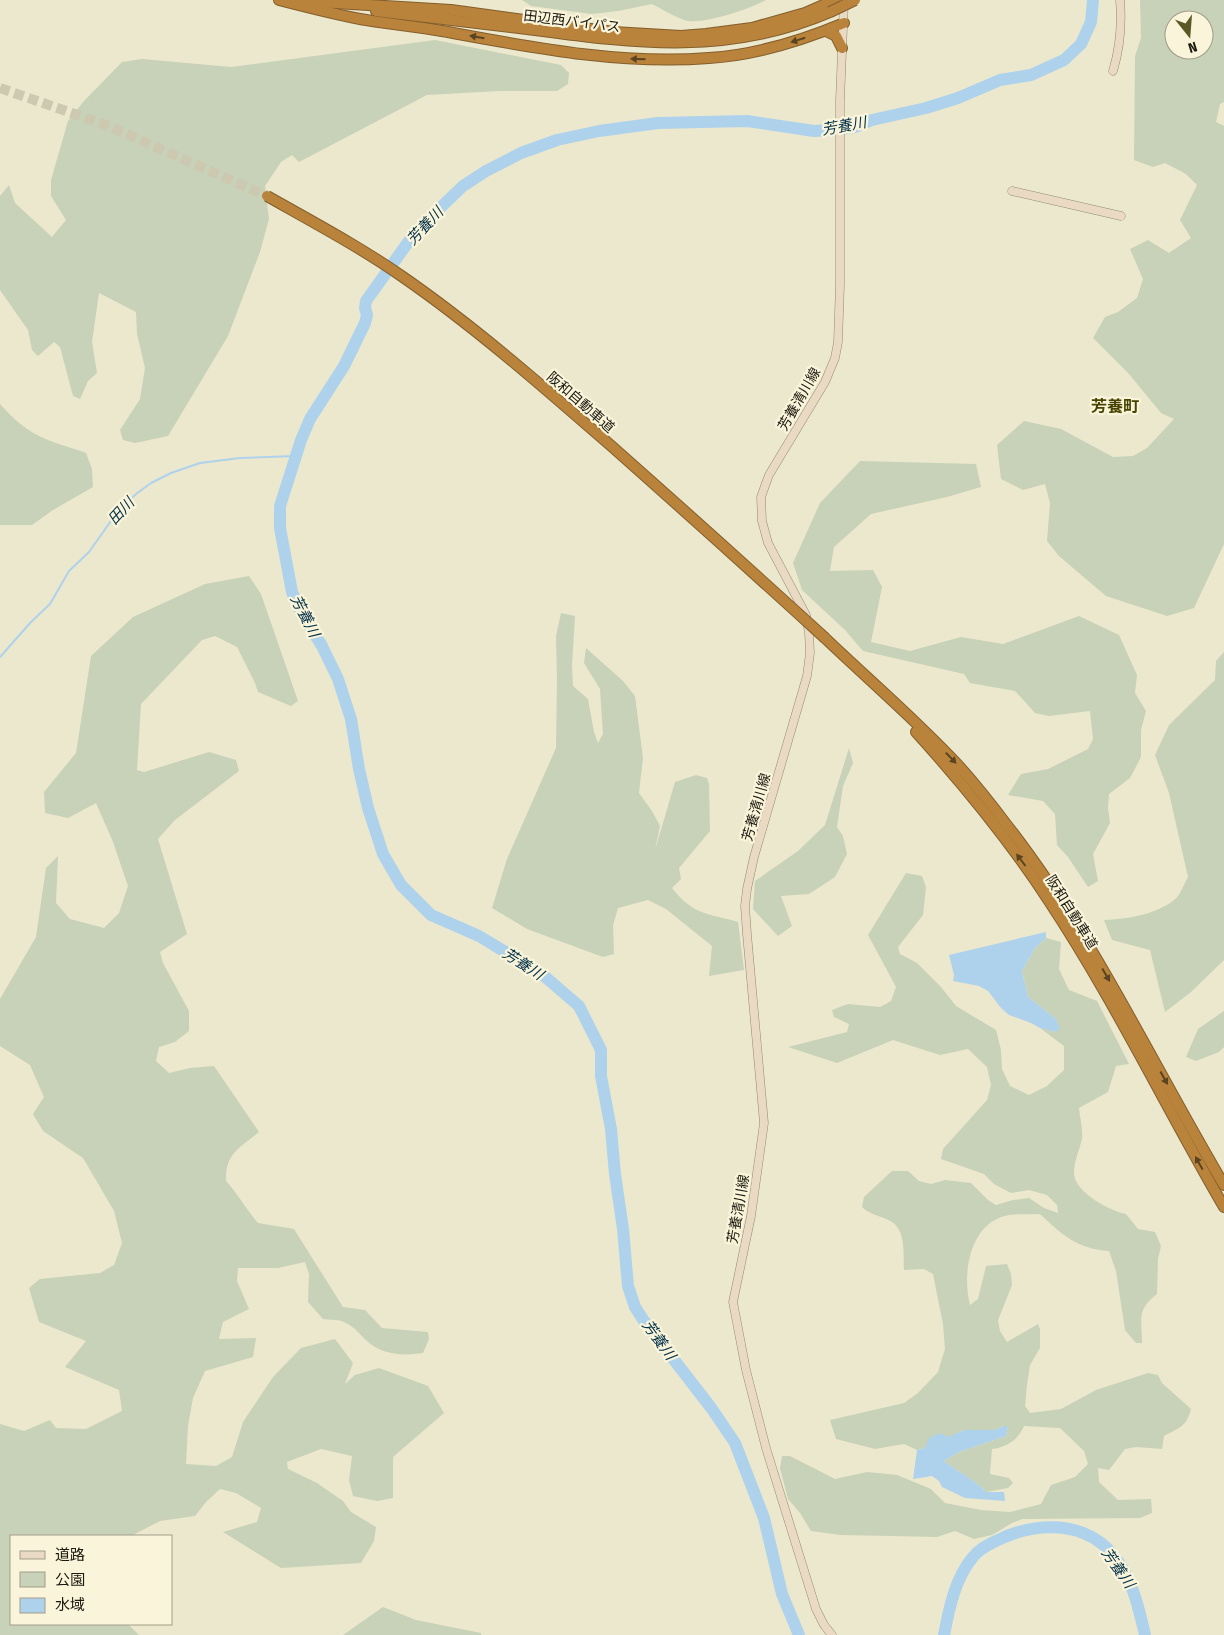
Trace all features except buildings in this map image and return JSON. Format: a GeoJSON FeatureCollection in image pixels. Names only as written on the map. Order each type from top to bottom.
{"type":"FeatureCollection","features":[{"type":"Feature","properties":{"kind":"highway"},"geometry":{"type":"LineString","coordinates":[[281,0],[442,10],[597,30],[681,36],[752,28],[805,12],[835,0]]}},
{"type":"Feature","properties":{"kind":"highway"},"geometry":{"type":"LineString","coordinates":[[281,0],[362,20],[428,28],[546,49],[624,58],[684,60],[732,55],[777,47],[844,23]]}},
{"type":"Feature","properties":{"kind":"highway","name":"田辺西バイパス"},"geometry":{"type":"LineString","coordinates":[[281,0],[575,36],[659,43],[704,43],[752,36],[797,24],[830,12],[855,0]]}},
{"type":"Feature","properties":{"kind":"highway"},"geometry":{"type":"LineString","coordinates":[[826,31],[836,36],[842,48]]}},
{"type":"Feature","properties":{"kind":"highway","name":"阪和自動車道"},"geometry":{"type":"LineString","coordinates":[[267,196],[403,277],[499,350],[604,439],[734,554],[952,759],[1007,825],[1045,877],[1092,950],[1151,1064],[1162,1096],[1223,1206]]}},
{"type":"Feature","properties":{"kind":"highway","name":"阪和自動車道"},"geometry":{"type":"LineString","coordinates":[[1151,1064],[1173,1093],[1224,1185]]}},
{"type":"Feature","properties":{"kind":"main road","name":"芳養清川線"},"geometry":{"type":"LineString","coordinates":[[832,1635],[824,1625],[816,1609],[766,1448],[746,1370],[733,1302],[751,1216],[764,1123],[747,934],[747,889],[766,816],[807,676],[810,653],[806,615],[768,543],[762,521],[760,498],[769,475],[825,382],[835,358],[838,342],[840,284],[839,154],[844,0]]}},
{"type":"Feature","properties":{"kind":"main road"},"geometry":{"type":"LineString","coordinates":[[1114,71],[1119,54],[1120,0]]}},
{"type":"Feature","properties":{"kind":"main road"},"geometry":{"type":"LineString","coordinates":[[1012,192],[1121,216]]}},
{"type":"Feature","properties":{"kind":"green space"},"geometry":{"type":"Polygon","coordinates":[[[522,0],[766,0],[725,16],[692,21],[684,20],[652,4],[592,14],[531,6],[522,0]]]}},
{"type":"Feature","properties":{"kind":"green space"},"geometry":{"type":"Polygon","coordinates":[[[1140,0],[1224,0],[1224,102],[1220,104],[1216,122],[1224,126],[1224,544],[1194,608],[1167,616],[1106,596],[1059,556],[1047,541],[1050,503],[1045,484],[1023,490],[1001,479],[997,445],[1024,421],[1061,429],[1113,457],[1133,456],[1147,448],[1174,419],[1161,413],[1129,374],[1093,338],[1105,317],[1118,312],[1137,298],[1143,279],[1130,249],[1148,240],[1169,253],[1191,238],[1180,220],[1197,185],[1186,174],[1165,163],[1153,167],[1134,160],[1135,56],[1141,38],[1140,0]]]}},
{"type":"Feature","properties":{"kind":"green space"},"geometry":{"type":"Polygon","coordinates":[[[435,40],[561,65],[569,73],[568,84],[557,91],[499,91],[427,95],[299,162],[292,155],[281,162],[265,186],[269,219],[260,252],[228,336],[168,436],[135,443],[123,440],[120,430],[140,399],[145,368],[137,334],[136,312],[99,293],[92,342],[97,373],[88,381],[80,399],[73,396],[60,347],[54,342],[38,356],[32,350],[28,330],[0,290],[0,196],[9,185],[15,203],[52,237],[66,220],[51,196],[51,180],[68,121],[84,101],[122,62],[142,59],[231,67],[435,40]]]}},
{"type":"Feature","properties":{"kind":"green space"},"geometry":{"type":"Polygon","coordinates":[[[0,404],[34,434],[86,453],[92,469],[93,487],[53,510],[32,525],[0,525],[0,404]]]}},
{"type":"Feature","properties":{"kind":"green space"},"geometry":{"type":"Polygon","coordinates":[[[860,461],[976,464],[981,487],[947,497],[871,514],[834,547],[830,571],[873,570],[882,587],[871,642],[910,651],[961,637],[1003,644],[1079,616],[1119,635],[1137,675],[1135,693],[1146,711],[1141,730],[1141,757],[1130,778],[1109,794],[1110,823],[1093,854],[1098,881],[1088,887],[1068,857],[1057,845],[1055,814],[1043,801],[1008,795],[1021,774],[1048,769],[1088,749],[1093,739],[1090,711],[1049,716],[1035,713],[1015,691],[970,683],[964,674],[863,651],[845,630],[802,590],[793,563],[820,503],[860,461]]]}},
{"type":"Feature","properties":{"kind":"green space"},"geometry":{"type":"Polygon","coordinates":[[[249,576],[261,594],[298,701],[291,706],[258,692],[237,647],[215,636],[202,640],[141,704],[137,770],[144,772],[209,752],[236,760],[239,771],[175,820],[158,839],[187,934],[160,952],[163,963],[189,1011],[189,1031],[175,1042],[159,1047],[156,1061],[169,1073],[190,1068],[214,1066],[259,1132],[235,1152],[231,1157],[226,1172],[226,1181],[258,1223],[294,1229],[343,1307],[365,1310],[382,1328],[428,1332],[429,1339],[423,1353],[386,1352],[373,1346],[344,1322],[323,1319],[308,1302],[309,1274],[305,1262],[278,1268],[238,1268],[237,1281],[249,1309],[223,1322],[219,1339],[256,1338],[253,1357],[205,1371],[193,1398],[188,1426],[186,1464],[216,1466],[232,1457],[243,1422],[273,1377],[301,1348],[335,1339],[353,1363],[345,1384],[355,1375],[379,1368],[428,1386],[444,1413],[393,1457],[393,1498],[377,1501],[353,1496],[349,1480],[352,1456],[321,1449],[287,1462],[288,1469],[317,1483],[343,1501],[351,1512],[376,1527],[374,1541],[361,1563],[281,1568],[223,1532],[257,1522],[261,1508],[236,1493],[220,1489],[195,1516],[160,1521],[133,1535],[10,1535],[10,1625],[129,1625],[139,1635],[0,1635],[0,1424],[24,1431],[50,1420],[56,1428],[86,1429],[122,1411],[119,1390],[65,1367],[86,1341],[39,1322],[29,1288],[40,1279],[100,1273],[114,1265],[122,1243],[114,1211],[83,1158],[43,1131],[33,1114],[44,1097],[30,1065],[0,1046],[0,999],[36,937],[46,868],[58,856],[56,903],[70,919],[104,928],[119,913],[128,886],[113,842],[96,803],[68,818],[45,813],[44,792],[76,753],[91,656],[133,617],[205,584],[249,576]]]}},
{"type":"Feature","properties":{"kind":"green space"},"geometry":{"type":"Polygon","coordinates":[[[561,613],[575,616],[572,665],[573,686],[588,699],[598,743],[603,734],[600,689],[584,663],[586,648],[623,681],[635,696],[643,758],[639,793],[660,826],[655,850],[675,782],[696,775],[707,778],[709,784],[710,831],[679,868],[681,879],[672,888],[694,908],[738,922],[744,970],[709,976],[712,946],[666,909],[648,900],[618,908],[613,925],[614,954],[603,957],[527,929],[492,908],[507,859],[556,748],[556,636],[561,613]]]}},
{"type":"Feature","properties":{"kind":"green space"},"geometry":{"type":"Polygon","coordinates":[[[1224,652],[1224,960],[1191,992],[1165,1012],[1150,950],[1112,940],[1104,920],[1122,919],[1150,913],[1166,905],[1178,896],[1188,877],[1169,793],[1155,755],[1169,725],[1215,680],[1216,661],[1224,652]]]}},
{"type":"Feature","properties":{"kind":"green space"},"geometry":{"type":"Polygon","coordinates":[[[849,748],[853,763],[843,786],[837,827],[843,836],[847,854],[835,877],[809,894],[781,896],[792,926],[778,936],[753,909],[755,881],[798,851],[825,825],[849,748]]]}},
{"type":"Feature","properties":{"kind":"green space"},"geometry":{"type":"Polygon","coordinates":[[[906,873],[922,876],[926,887],[923,915],[898,947],[900,954],[917,963],[941,987],[956,1006],[996,1030],[1001,1050],[1002,1069],[1010,1086],[1029,1095],[1047,1086],[1064,1070],[1064,1046],[1040,1028],[1056,1032],[1055,1018],[1028,997],[1022,971],[1035,948],[1046,938],[1061,942],[1059,969],[1069,990],[1097,1001],[1129,1064],[1116,1066],[1108,1092],[1079,1108],[1082,1139],[1074,1173],[1080,1187],[1086,1194],[1111,1209],[1126,1214],[1138,1229],[1155,1232],[1161,1246],[1158,1259],[1157,1294],[1143,1310],[1141,1321],[1142,1343],[1136,1343],[1125,1330],[1116,1271],[1109,1251],[1098,1250],[1071,1240],[1040,1214],[1005,1216],[993,1221],[983,1229],[971,1253],[967,1280],[970,1305],[978,1299],[986,1266],[1007,1264],[1011,1274],[1012,1285],[998,1320],[1000,1331],[1007,1342],[1038,1324],[1040,1329],[1040,1348],[1030,1365],[1025,1406],[1030,1413],[1061,1409],[1096,1390],[1148,1373],[1158,1375],[1162,1383],[1191,1409],[1185,1423],[1164,1436],[1162,1449],[1136,1447],[1125,1449],[1109,1470],[1098,1468],[1099,1482],[1118,1500],[1151,1499],[1152,1513],[1140,1518],[1022,1519],[992,1535],[974,1539],[955,1531],[937,1537],[841,1535],[811,1531],[800,1513],[788,1499],[780,1468],[782,1456],[790,1456],[835,1479],[867,1472],[897,1475],[931,1489],[945,1503],[981,1510],[1010,1512],[1041,1504],[1051,1485],[1075,1477],[1088,1464],[1084,1451],[1060,1428],[1024,1426],[1019,1435],[1011,1442],[1002,1447],[992,1449],[990,1474],[1009,1478],[1013,1483],[1008,1488],[986,1492],[944,1461],[959,1452],[1006,1436],[1008,1426],[994,1430],[964,1430],[917,1450],[904,1444],[875,1449],[836,1439],[830,1420],[904,1403],[918,1393],[938,1372],[945,1349],[943,1324],[933,1274],[924,1269],[904,1270],[902,1240],[898,1227],[893,1222],[870,1213],[862,1207],[864,1197],[892,1171],[908,1171],[919,1181],[931,1184],[945,1180],[971,1183],[988,1200],[996,1205],[1029,1198],[1044,1208],[1058,1213],[1057,1205],[1047,1195],[1029,1190],[1011,1193],[994,1184],[984,1174],[941,1159],[943,1149],[987,1100],[991,1085],[987,1067],[968,1049],[940,1055],[893,1040],[837,1063],[788,1047],[847,1032],[849,1024],[834,1017],[832,1010],[848,1004],[880,1007],[891,1001],[896,987],[868,935],[906,873]]]}},
{"type":"Feature","properties":{"kind":"green space"},"geometry":{"type":"Polygon","coordinates":[[[1224,1011],[1224,1047],[1219,1052],[1196,1061],[1186,1057],[1198,1029],[1224,1011]]]}},
{"type":"Feature","properties":{"kind":"green space"},"geometry":{"type":"Polygon","coordinates":[[[383,1607],[416,1620],[481,1633],[481,1635],[343,1635],[383,1607]]]}},
{"type":"Feature","properties":{"kind":"water"},"geometry":{"type":"Polygon","coordinates":[[[1046,932],[1046,938],[1035,948],[1022,971],[1028,997],[1055,1018],[1060,1028],[1056,1032],[1040,1028],[1009,1015],[988,991],[979,986],[953,981],[954,975],[949,955],[1046,932]]]}},
{"type":"Feature","properties":{"kind":"water"},"geometry":{"type":"Polygon","coordinates":[[[1008,1426],[1006,1436],[959,1452],[944,1461],[986,1492],[1004,1492],[1005,1501],[965,1498],[942,1487],[939,1481],[932,1476],[913,1479],[917,1450],[925,1448],[929,1438],[940,1433],[948,1437],[964,1430],[994,1430],[1008,1426]]]}},
{"type":"Feature","properties":{"kind":"waterway","name":"芳養川"},"geometry":{"type":"LineString","coordinates":[[799,1635],[782,1594],[764,1518],[735,1443],[712,1409],[635,1307],[628,1286],[611,1129],[601,1076],[601,1050],[579,1006],[543,975],[479,936],[431,915],[401,885],[383,854],[368,808],[359,769],[351,719],[338,679],[292,592],[280,528],[280,506],[301,440],[310,419],[344,366],[365,323],[367,315],[366,301],[414,234],[463,186],[486,171],[521,153],[557,140],[599,131],[658,123],[747,121],[814,131],[833,130],[855,127],[872,120],[926,108],[958,98],[1000,80],[1031,75],[1064,60],[1081,44],[1091,22],[1093,0]]}},
{"type":"Feature","properties":{"kind":"waterway","name":"田川"},"geometry":{"type":"LineString","coordinates":[[0,657],[50,604],[69,571],[89,552],[118,511],[151,483],[171,473],[200,463],[240,458],[296,456]]}},
{"type":"Feature","properties":{"kind":"waterway","name":"芳養川"},"geometry":{"type":"LineString","coordinates":[[944,1635],[957,1584],[975,1554],[987,1545],[1012,1534],[1026,1530],[1055,1527],[1083,1533],[1108,1549],[1116,1558],[1128,1578],[1140,1612],[1145,1635]]}},
{"type":"Feature","properties":{"kind":"tunnel"},"geometry":{"type":"LineString","coordinates":[[0,88],[106,125],[267,196]]}},
{"type":"Feature","properties":{"kind":"district","name":"芳養町"},"geometry":{"type":"Point","coordinates":[1115,406]}}]}
